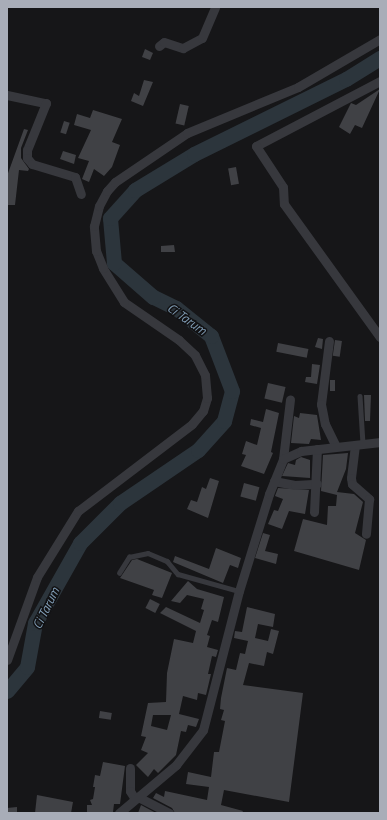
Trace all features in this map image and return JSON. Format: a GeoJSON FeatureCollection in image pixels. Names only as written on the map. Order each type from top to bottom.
{"type":"FeatureCollection","features":[{"type":"Feature","properties":{"kind":"street"},"geometry":{"type":"LineString","coordinates":[[159,46],[164,42],[183,48],[202,38],[215,7]]}},
{"type":"Feature","properties":{"kind":"street"},"geometry":{"type":"LineString","coordinates":[[7,660],[38,577],[78,511],[192,424],[203,411],[207,398],[205,375],[195,355],[179,340],[124,302],[103,268],[96,251],[94,226],[98,206],[107,191],[115,182],[188,133],[298,87],[380,39]]}},
{"type":"Feature","properties":{"kind":"street"},"geometry":{"type":"LineString","coordinates":[[380,81],[256,146],[283,186],[284,204],[380,337]]}},
{"type":"Feature","properties":{"kind":"street"},"geometry":{"type":"LineString","coordinates":[[7,95],[46,103],[27,150],[27,158],[32,164],[74,177],[81,194]]}},
{"type":"Feature","properties":{"kind":"street"},"geometry":{"type":"LineString","coordinates":[[328,342],[321,404],[325,424],[336,447]]}},
{"type":"Feature","properties":{"kind":"street"},"geometry":{"type":"LineString","coordinates":[[120,813],[176,765],[203,730],[239,591],[274,481],[283,459],[290,399]]}},
{"type":"Feature","properties":{"kind":"street"},"geometry":{"type":"LineString","coordinates":[[283,459],[301,451],[380,442]]}},
{"type":"Feature","properties":{"kind":"street"},"geometry":{"type":"LineString","coordinates":[[359,444],[351,478],[352,484],[370,499],[366,534]]}},
{"type":"Feature","properties":{"kind":"street"},"geometry":{"type":"LineString","coordinates":[[314,512],[317,484],[317,449]]}},
{"type":"Feature","properties":{"kind":"street"},"geometry":{"type":"LineString","coordinates":[[274,481],[295,485],[317,484]]}},
{"type":"Feature","properties":{"kind":"street"},"geometry":{"type":"LineString","coordinates":[[130,768],[130,791],[137,798],[169,813]]}},
{"type":"Feature","properties":{"kind":"lane"},"geometry":{"type":"LineString","coordinates":[[359,444],[360,396]]}},
{"type":"Feature","properties":{"kind":"lane"},"geometry":{"type":"LineString","coordinates":[[119,573],[129,557],[148,553],[167,561],[178,574],[239,591]]}},
{"type":"Feature","properties":{"kind":"building"},"geometry":{"type":"Polygon","coordinates":[[[145,49],[153,53],[150,60],[142,57],[145,49]]]}},
{"type":"Feature","properties":{"kind":"building"},"geometry":{"type":"Polygon","coordinates":[[[144,80],[153,82],[143,106],[131,101],[134,93],[139,96],[144,80]]]}},
{"type":"Feature","properties":{"kind":"building"},"geometry":{"type":"Polygon","coordinates":[[[380,89],[362,128],[355,125],[350,134],[339,127],[351,103],[356,105],[380,89]]]}},
{"type":"Feature","properties":{"kind":"building"},"geometry":{"type":"Polygon","coordinates":[[[180,104],[189,106],[184,126],[176,123],[180,104]]]}},
{"type":"Feature","properties":{"kind":"building"},"geometry":{"type":"Polygon","coordinates":[[[93,110],[122,119],[112,142],[120,145],[112,167],[104,176],[94,169],[89,182],[82,179],[89,161],[78,158],[91,130],[74,125],[77,114],[90,118],[93,110]]]}},
{"type":"Feature","properties":{"kind":"building"},"geometry":{"type":"Polygon","coordinates":[[[64,121],[70,123],[66,134],[60,132],[64,121]]]}},
{"type":"Feature","properties":{"kind":"building"},"geometry":{"type":"Polygon","coordinates":[[[24,129],[28,130],[21,148],[21,158],[29,169],[28,171],[19,170],[15,205],[8,205],[7,176],[24,129]]]}},
{"type":"Feature","properties":{"kind":"building"},"geometry":{"type":"Polygon","coordinates":[[[63,151],[76,155],[74,164],[60,159],[63,151]]]}},
{"type":"Feature","properties":{"kind":"building"},"geometry":{"type":"Polygon","coordinates":[[[236,167],[239,184],[231,185],[228,168],[236,167]]]}},
{"type":"Feature","properties":{"kind":"building"},"geometry":{"type":"Polygon","coordinates":[[[174,245],[175,252],[161,252],[161,246],[174,245]]]}},
{"type":"Feature","properties":{"kind":"building"},"geometry":{"type":"Polygon","coordinates":[[[318,338],[323,339],[322,349],[315,347],[318,338]]]}},
{"type":"Feature","properties":{"kind":"building"},"geometry":{"type":"Polygon","coordinates":[[[335,340],[342,341],[340,357],[333,356],[335,340]]]}},
{"type":"Feature","properties":{"kind":"building"},"geometry":{"type":"Polygon","coordinates":[[[278,343],[308,349],[307,358],[276,352],[278,343]]]}},
{"type":"Feature","properties":{"kind":"building"},"geometry":{"type":"Polygon","coordinates":[[[312,364],[320,365],[317,384],[305,382],[306,377],[311,377],[312,364]]]}},
{"type":"Feature","properties":{"kind":"building"},"geometry":{"type":"Polygon","coordinates":[[[330,380],[335,380],[335,391],[330,391],[330,380]]]}},
{"type":"Feature","properties":{"kind":"building"},"geometry":{"type":"Polygon","coordinates":[[[268,383],[286,387],[282,403],[264,399],[268,383]]]}},
{"type":"Feature","properties":{"kind":"building"},"geometry":{"type":"Polygon","coordinates":[[[364,395],[371,395],[370,421],[365,421],[364,395]]]}},
{"type":"Feature","properties":{"kind":"building"},"geometry":{"type":"Polygon","coordinates":[[[266,409],[279,413],[271,452],[273,453],[264,474],[241,466],[246,455],[242,454],[246,441],[257,445],[261,428],[250,425],[251,419],[263,422],[266,409]]]}},
{"type":"Feature","properties":{"kind":"building"},"geometry":{"type":"Polygon","coordinates":[[[300,413],[317,415],[321,440],[311,439],[309,444],[291,443],[294,416],[299,418],[300,413]]]}},
{"type":"Feature","properties":{"kind":"building"},"geometry":{"type":"Polygon","coordinates":[[[348,453],[346,469],[337,492],[354,494],[363,502],[355,533],[366,540],[359,570],[294,551],[303,519],[327,525],[328,506],[336,506],[337,495],[321,491],[323,455],[348,453]]]}},
{"type":"Feature","properties":{"kind":"building"},"geometry":{"type":"Polygon","coordinates":[[[301,457],[310,460],[310,478],[282,476],[288,463],[295,465],[296,460],[301,457]]]}},
{"type":"Feature","properties":{"kind":"building"},"geometry":{"type":"Polygon","coordinates":[[[210,478],[219,481],[208,518],[187,509],[191,500],[197,502],[202,487],[206,489],[210,478]]]}},
{"type":"Feature","properties":{"kind":"building"},"geometry":{"type":"Polygon","coordinates":[[[244,483],[259,487],[256,501],[240,497],[244,483]]]}},
{"type":"Feature","properties":{"kind":"building"},"geometry":{"type":"Polygon","coordinates":[[[278,488],[309,490],[305,514],[289,511],[282,529],[268,524],[274,510],[278,511],[283,499],[275,496],[278,488]]]}},
{"type":"Feature","properties":{"kind":"building"},"geometry":{"type":"Polygon","coordinates":[[[263,533],[270,535],[265,551],[278,554],[276,564],[255,558],[263,533]]]}},
{"type":"Feature","properties":{"kind":"building"},"geometry":{"type":"Polygon","coordinates":[[[216,548],[241,558],[238,568],[230,565],[223,583],[173,562],[175,556],[209,569],[216,548]]]}},
{"type":"Feature","properties":{"kind":"building"},"geometry":{"type":"Polygon","coordinates":[[[137,559],[172,573],[162,598],[152,595],[154,590],[120,578],[132,560],[137,559]]]}},
{"type":"Feature","properties":{"kind":"building"},"geometry":{"type":"Polygon","coordinates":[[[188,581],[197,589],[224,597],[218,622],[212,620],[207,635],[210,636],[207,647],[218,650],[216,657],[212,656],[208,674],[211,674],[206,695],[198,693],[197,700],[183,696],[179,714],[199,719],[196,727],[188,725],[186,732],[181,731],[176,755],[158,773],[154,769],[148,777],[136,765],[148,753],[141,750],[146,737],[141,736],[148,703],[166,702],[167,673],[174,639],[193,643],[196,631],[160,613],[166,607],[200,623],[204,610],[201,609],[204,599],[187,595],[180,603],[171,601],[188,581]],[[153,715],[151,726],[167,730],[171,715],[153,715]]]}},
{"type":"Feature","properties":{"kind":"building"},"geometry":{"type":"Polygon","coordinates":[[[150,599],[160,604],[155,613],[145,608],[150,599]]]}},
{"type":"Feature","properties":{"kind":"building"},"geometry":{"type":"Polygon","coordinates":[[[247,607],[275,614],[273,627],[258,624],[255,638],[268,641],[271,629],[279,631],[273,654],[267,652],[264,666],[249,663],[243,685],[303,693],[289,802],[224,790],[221,805],[243,811],[242,813],[175,813],[172,808],[153,798],[156,793],[164,797],[165,791],[207,800],[209,787],[186,784],[188,772],[211,777],[214,752],[219,752],[225,721],[221,720],[224,710],[220,709],[227,668],[236,670],[240,653],[245,654],[248,641],[234,638],[235,631],[242,632],[247,607]]]}},
{"type":"Feature","properties":{"kind":"building"},"geometry":{"type":"Polygon","coordinates":[[[100,711],[112,713],[111,720],[99,718],[100,711]]]}},
{"type":"Feature","properties":{"kind":"building"},"geometry":{"type":"Polygon","coordinates":[[[103,762],[125,766],[120,804],[114,804],[113,812],[87,813],[87,805],[92,805],[90,800],[93,799],[95,775],[100,776],[103,762]]]}},
{"type":"Feature","properties":{"kind":"building"},"geometry":{"type":"Polygon","coordinates":[[[37,795],[73,802],[71,813],[35,813],[37,795]]]}},
{"type":"Feature","properties":{"kind":"building"},"geometry":{"type":"Polygon","coordinates":[[[141,805],[156,813],[138,813],[141,805]]]}},
{"type":"Feature","properties":{"kind":"building"},"geometry":{"type":"Polygon","coordinates":[[[17,807],[17,813],[7,813],[7,808],[17,807]]]}},
{"type":"Feature","properties":{"kind":"waterway","name":"Ci Tarum"},"geometry":{"type":"LineString","coordinates":[[7,691],[27,667],[35,623],[80,543],[120,503],[198,450],[224,421],[232,391],[211,336],[176,308],[153,297],[114,263],[110,218],[135,190],[194,154],[346,79],[380,58]]}}]}
